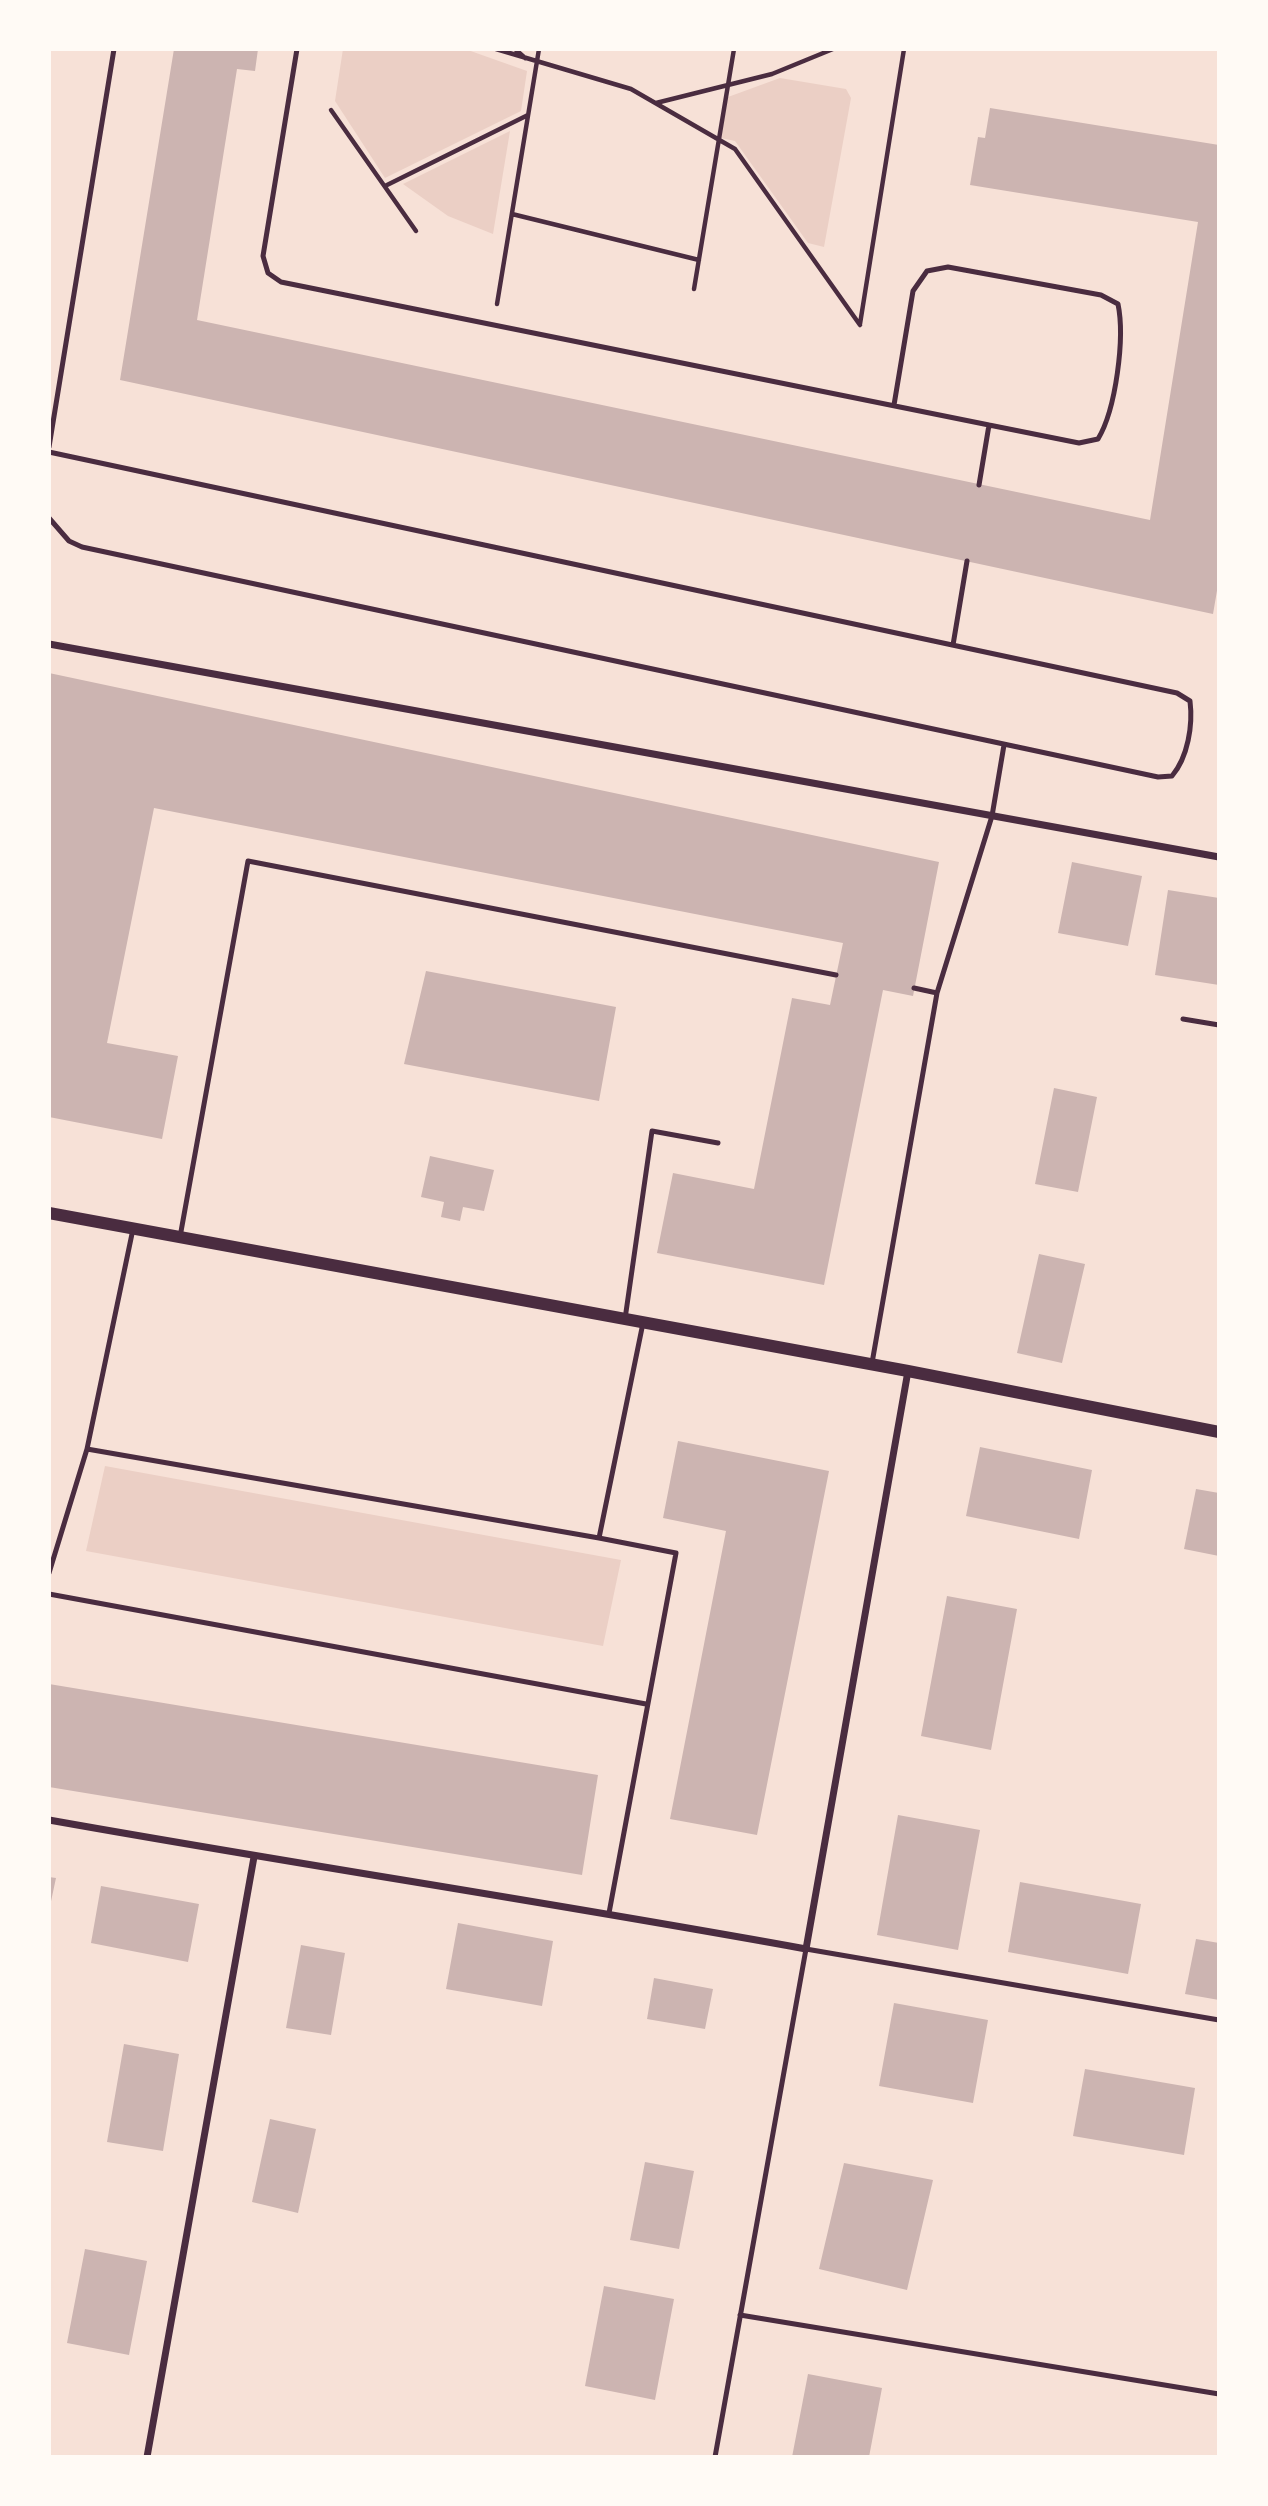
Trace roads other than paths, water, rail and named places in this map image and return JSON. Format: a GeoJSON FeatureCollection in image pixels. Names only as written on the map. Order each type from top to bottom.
{"type":"FeatureCollection","features":[{"type":"Feature","properties":{"kind":"street"},"geometry":{"type":"LineString","coordinates":[[49,644],[1219,857]]}},
{"type":"Feature","properties":{"kind":"street"},"geometry":{"type":"LineString","coordinates":[[49,1213],[872,1364],[1219,1432]]}},
{"type":"Feature","properties":{"kind":"street"},"geometry":{"type":"LineString","coordinates":[[49,1820],[254,1857],[609,1913],[806,1949],[908,1371]]}},
{"type":"Feature","properties":{"kind":"street"},"geometry":{"type":"LineString","coordinates":[[147,2457],[254,1857]]}},
{"type":"Feature","properties":{"kind":"lane"},"geometry":{"type":"LineString","coordinates":[[49,519],[69,541],[82,547],[1158,778],[1172,776],[1181,765],[1192,716],[1190,701],[1177,693],[49,449],[114,49]]}},
{"type":"Feature","properties":{"kind":"lane"},"geometry":{"type":"LineString","coordinates":[[297,49],[263,256],[268,274],[281,282],[1079,443],[1098,439],[1107,423],[1123,325],[1118,304],[1101,295],[948,267],[927,271],[913,291],[894,405]]}},
{"type":"Feature","properties":{"kind":"lane"},"geometry":{"type":"LineString","coordinates":[[979,485],[989,425]]}},
{"type":"Feature","properties":{"kind":"lane"},"geometry":{"type":"LineString","coordinates":[[953,645],[967,561]]}},
{"type":"Feature","properties":{"kind":"lane"},"geometry":{"type":"LineString","coordinates":[[872,1364],[937,993],[992,816],[1004,745]]}},
{"type":"Feature","properties":{"kind":"lane"},"geometry":{"type":"LineString","coordinates":[[180,1237],[248,861],[836,975]]}},
{"type":"Feature","properties":{"kind":"lane"},"geometry":{"type":"LineString","coordinates":[[914,988],[937,993]]}},
{"type":"Feature","properties":{"kind":"lane"},"geometry":{"type":"LineString","coordinates":[[1183,1019],[1219,1025]]}},
{"type":"Feature","properties":{"kind":"lane"},"geometry":{"type":"LineString","coordinates":[[625,1320],[652,1131],[718,1143]]}},
{"type":"Feature","properties":{"kind":"lane"},"geometry":{"type":"LineString","coordinates":[[49,1573],[87,1449],[132,1229]]}},
{"type":"Feature","properties":{"kind":"lane"},"geometry":{"type":"LineString","coordinates":[[599,1538],[643,1323]]}},
{"type":"Feature","properties":{"kind":"lane"},"geometry":{"type":"LineString","coordinates":[[87,1449],[676,1553],[609,1913]]}},
{"type":"Feature","properties":{"kind":"lane"},"geometry":{"type":"LineString","coordinates":[[49,1594],[646,1704]]}},
{"type":"Feature","properties":{"kind":"lane"},"geometry":{"type":"LineString","coordinates":[[715,2457],[806,1949],[1219,2020]]}},
{"type":"Feature","properties":{"kind":"lane"},"geometry":{"type":"LineString","coordinates":[[740,2315],[1219,2394]]}}]}
